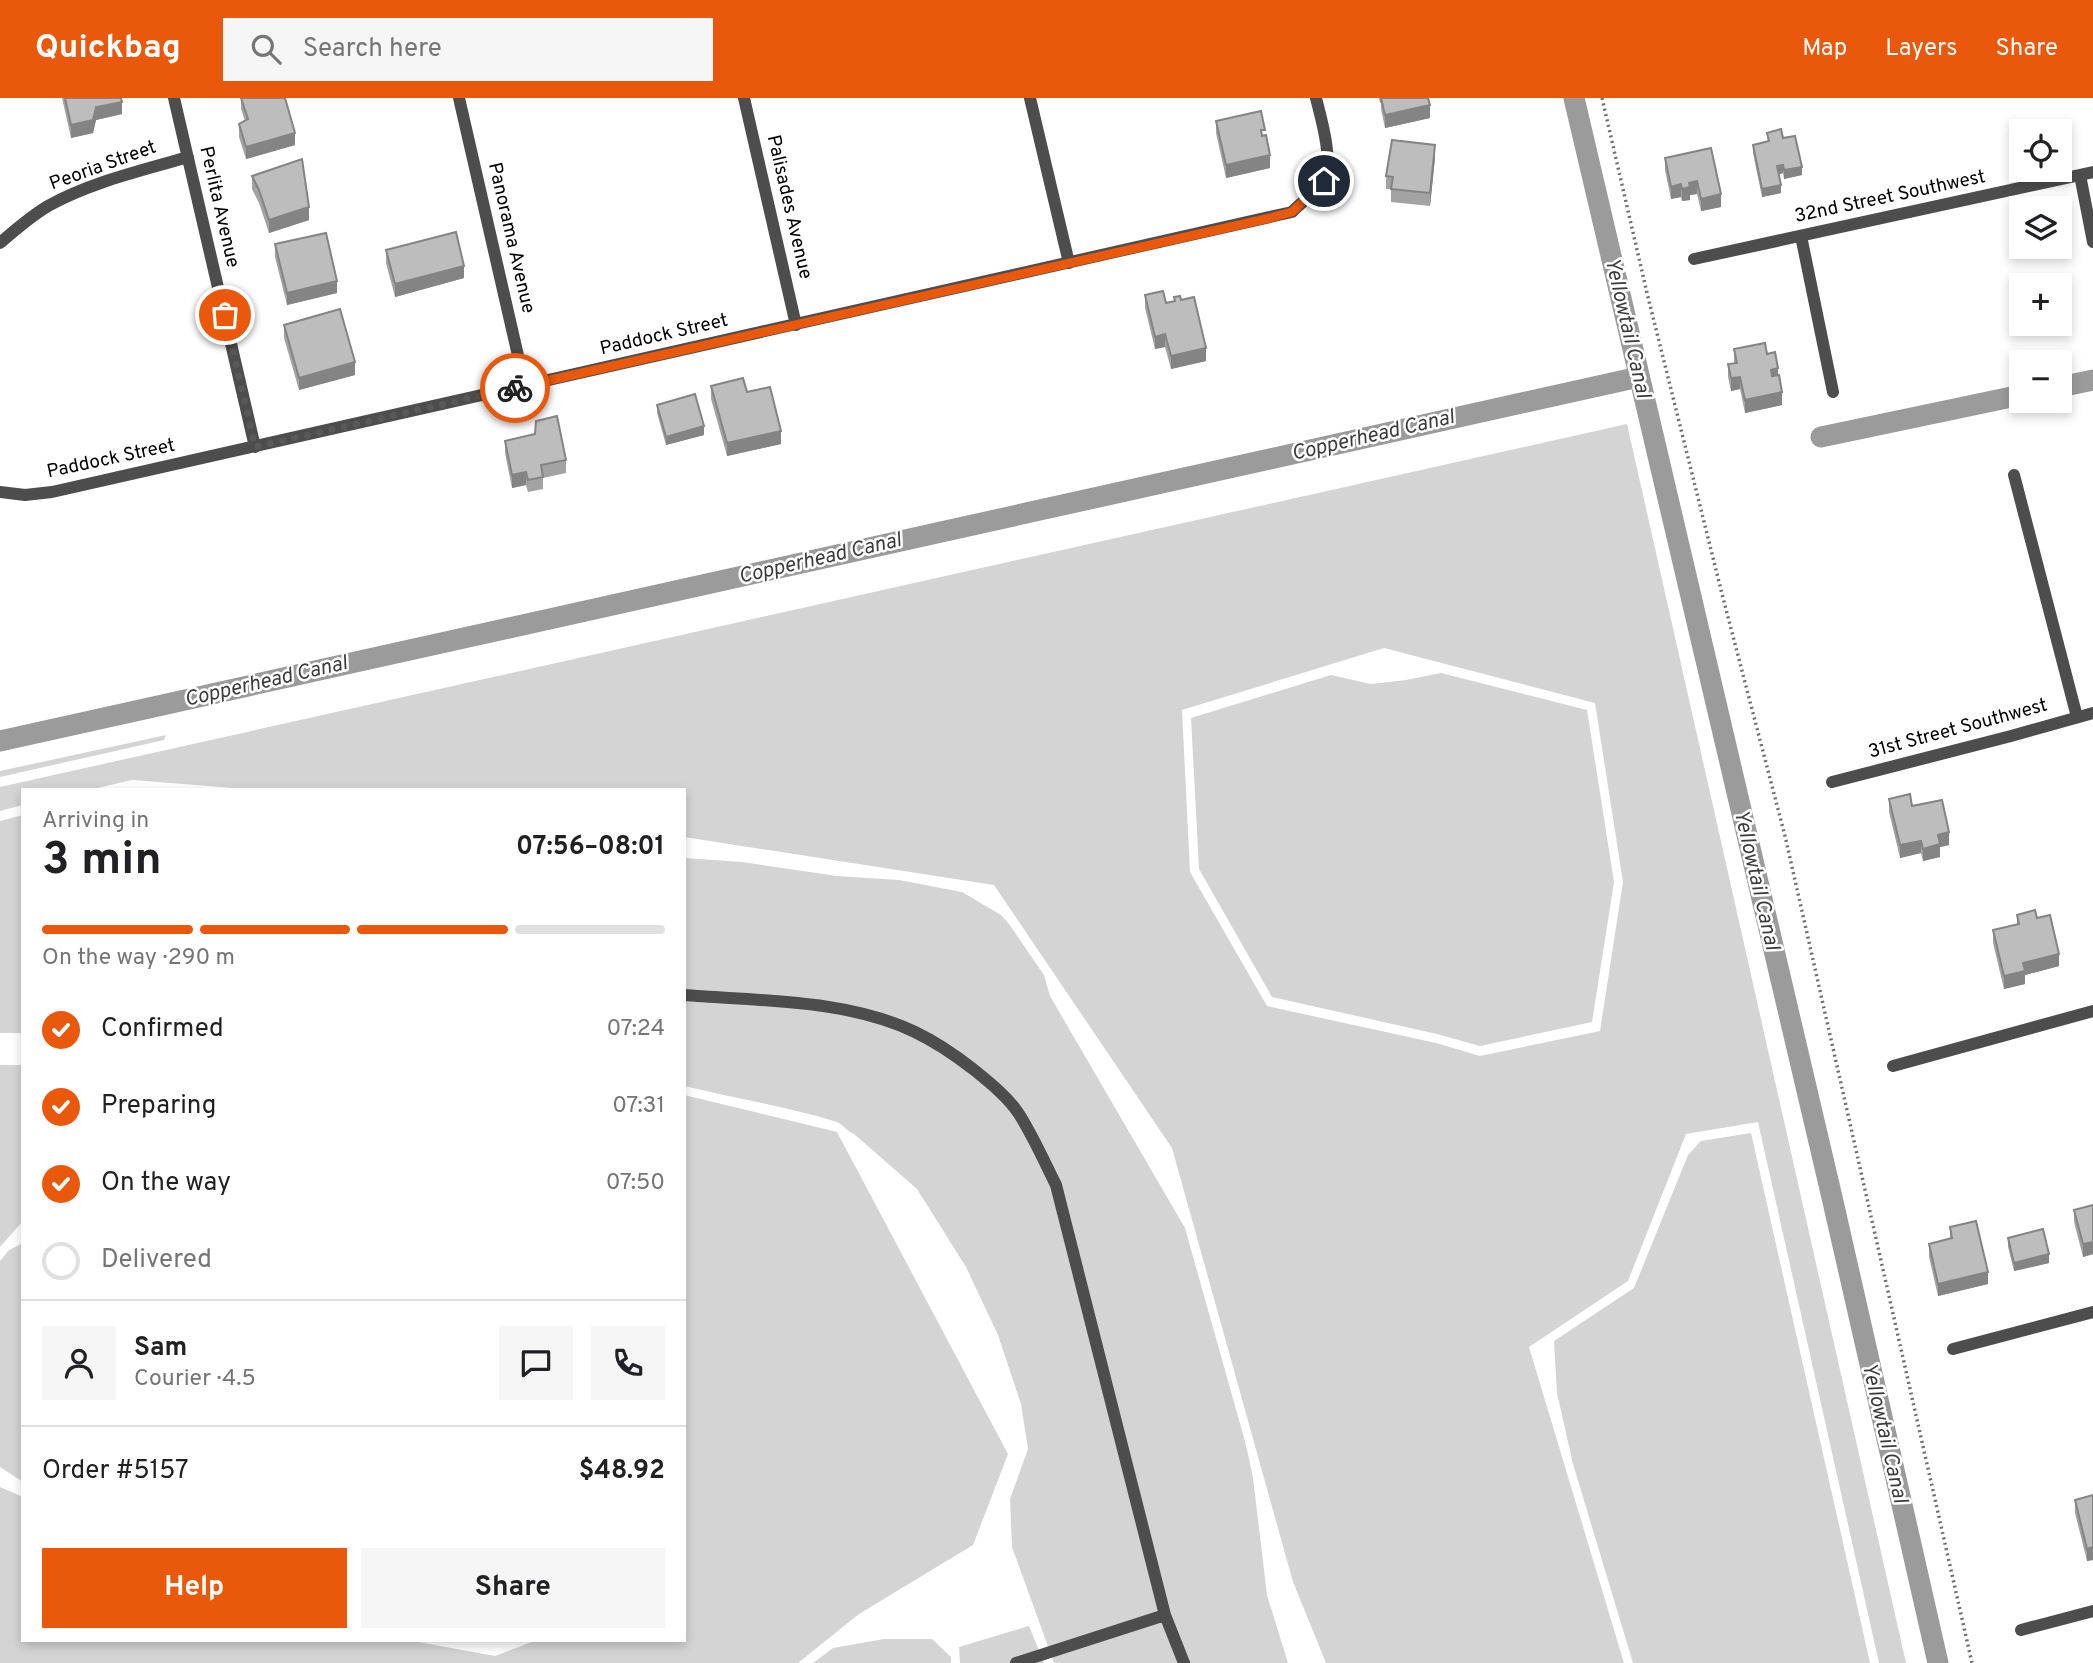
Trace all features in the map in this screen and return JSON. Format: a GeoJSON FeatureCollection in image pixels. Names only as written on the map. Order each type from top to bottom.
{"type":"FeatureCollection","features":[{"type":"Feature","properties":{"kind":"street","name":"Perlita Avenue"},"geometry":{"type":"LineString","coordinates":[[174,98],[255,447]]}},
{"type":"Feature","properties":{"kind":"street","name":"Panorama Avenue"},"geometry":{"type":"LineString","coordinates":[[459,98],[525,386]]}},
{"type":"Feature","properties":{"kind":"street","name":"Palisades Avenue"},"geometry":{"type":"LineString","coordinates":[[744,98],[796,325]]}},
{"type":"Feature","properties":{"kind":"street"},"geometry":{"type":"LineString","coordinates":[[1030,98],[1069,263]]}},
{"type":"Feature","properties":{"kind":"street","name":"Paddock Street"},"geometry":{"type":"LineString","coordinates":[[0,492],[25,495],[52,492],[1292,212],[1324,181],[1328,159],[1316,98]]}},
{"type":"Feature","properties":{"kind":"street","name":"Peoria Street"},"geometry":{"type":"LineString","coordinates":[[0,243],[46,207],[72,194],[188,157]]}},
{"type":"Feature","properties":{"kind":"street"},"geometry":{"type":"LineString","coordinates":[[2087,174],[2093,243]]}},
{"type":"Feature","properties":{"kind":"street","name":"32nd Street Southwest"},"geometry":{"type":"LineString","coordinates":[[1694,260],[2087,174]]}},
{"type":"Feature","properties":{"kind":"street"},"geometry":{"type":"LineString","coordinates":[[1801,236],[1833,392]]}},
{"type":"Feature","properties":{"kind":"street"},"geometry":{"type":"LineString","coordinates":[[2014,475],[2077,716]]}},
{"type":"Feature","properties":{"kind":"street","name":"31st Street Southwest"},"geometry":{"type":"LineString","coordinates":[[1832,782],[2093,713]]}},
{"type":"Feature","properties":{"kind":"street"},"geometry":{"type":"LineString","coordinates":[[686,995],[813,1004],[869,1016],[914,1031],[951,1052],[987,1080],[1018,1112],[1056,1185],[1165,1615],[1184,1663]]}},
{"type":"Feature","properties":{"kind":"street"},"geometry":{"type":"LineString","coordinates":[[1893,1066],[2093,1011]]}},
{"type":"Feature","properties":{"kind":"street"},"geometry":{"type":"LineString","coordinates":[[1953,1349],[2093,1312]]}},
{"type":"Feature","properties":{"kind":"street"},"geometry":{"type":"LineString","coordinates":[[2021,1630],[2093,1611]]}},
{"type":"Feature","properties":{"kind":"street"},"geometry":{"type":"LineString","coordinates":[[1016,1663],[1165,1615]]}},
{"type":"Feature","properties":{"kind":"path"},"geometry":{"type":"LineString","coordinates":[[1602,98],[1647,293],[1785,836],[1972,1663]]}},
{"type":"Feature","properties":{"kind":"shaded area"},"geometry":{"type":"Polygon","coordinates":[[[1627,424],[1906,1663],[1879,1663],[1758,1122],[1686,1134],[1628,1281],[1529,1347],[1624,1663],[1326,1663],[1293,1582],[1172,1148],[994,885],[686,837],[686,788],[233,788],[132,780],[97,788],[21,788],[21,806],[0,811],[0,787],[1627,424]],[[1384,648],[1182,710],[1190,872],[1267,1006],[1436,1043],[1480,1056],[1600,1031],[1623,882],[1595,703],[1384,648]]]}},
{"type":"Feature","properties":{"kind":"shaded area"},"geometry":{"type":"Polygon","coordinates":[[[1441,673],[1587,710],[1614,882],[1592,1022],[1480,1046],[1272,997],[1199,869],[1191,718],[1331,675],[1371,684],[1441,673]]]}},
{"type":"Feature","properties":{"kind":"shaded area"},"geometry":{"type":"Polygon","coordinates":[[[166,735],[164,740],[0,777],[0,771],[166,735]]]}},
{"type":"Feature","properties":{"kind":"shaded area"},"geometry":{"type":"Polygon","coordinates":[[[21,816],[21,1033],[0,1033],[0,821],[21,816]]]}},
{"type":"Feature","properties":{"kind":"shaded area"},"geometry":{"type":"Polygon","coordinates":[[[686,858],[742,862],[837,876],[899,880],[962,892],[1001,915],[1044,975],[1050,996],[1185,1228],[1246,1445],[1253,1478],[1267,1595],[1288,1663],[1054,1663],[1012,1547],[1010,1499],[1028,1449],[1021,1404],[998,1335],[966,1267],[917,1189],[854,1134],[837,1122],[686,1086],[686,858]]]}},
{"type":"Feature","properties":{"kind":"shaded area"},"geometry":{"type":"Polygon","coordinates":[[[0,1065],[21,1065],[21,1223],[0,1247],[0,1065]]]}},
{"type":"Feature","properties":{"kind":"shaded area"},"geometry":{"type":"Polygon","coordinates":[[[686,1095],[837,1132],[1008,1454],[973,1545],[859,1614],[798,1663],[0,1663],[0,1487],[21,1496],[21,1642],[418,1642],[495,1656],[532,1642],[686,1642],[686,1095]]]}},
{"type":"Feature","properties":{"kind":"shaded area"},"geometry":{"type":"Polygon","coordinates":[[[1751,1133],[1870,1663],[1633,1663],[1573,1464],[1557,1393],[1554,1341],[1634,1288],[1688,1155],[1701,1141],[1751,1133]]]}},
{"type":"Feature","properties":{"kind":"shaded area"},"geometry":{"type":"Polygon","coordinates":[[[21,1244],[21,1481],[0,1467],[0,1261],[9,1250],[21,1244]]]}},
{"type":"Feature","properties":{"kind":"shaded area"},"geometry":{"type":"Polygon","coordinates":[[[1029,1626],[1044,1663],[960,1663],[959,1647],[1029,1626]]]}},
{"type":"Feature","properties":{"kind":"shaded area"},"geometry":{"type":"Polygon","coordinates":[[[884,1639],[932,1639],[951,1657],[951,1663],[813,1663],[833,1648],[884,1639]]]}},
{"type":"Feature","properties":{"kind":"building"},"geometry":{"type":"Polygon","coordinates":[[[65,98],[121,98],[122,102],[96,107],[93,120],[71,125],[65,98]]]}},
{"type":"Feature","properties":{"kind":"building"},"geometry":{"type":"Polygon","coordinates":[[[241,98],[285,98],[295,133],[246,147],[239,124],[248,119],[241,98]]]}},
{"type":"Feature","properties":{"kind":"building"},"geometry":{"type":"Polygon","coordinates":[[[1381,98],[1428,98],[1430,105],[1385,115],[1381,98]]]}},
{"type":"Feature","properties":{"kind":"building"},"geometry":{"type":"Polygon","coordinates":[[[1261,111],[1265,130],[1261,130],[1262,136],[1266,135],[1270,155],[1226,165],[1216,121],[1261,111]]]}},
{"type":"Feature","properties":{"kind":"building"},"geometry":{"type":"Polygon","coordinates":[[[1781,129],[1783,138],[1795,136],[1802,167],[1784,170],[1783,165],[1777,166],[1781,185],[1762,189],[1753,145],[1769,141],[1767,133],[1781,129]]]}},
{"type":"Feature","properties":{"kind":"building"},"geometry":{"type":"Polygon","coordinates":[[[1392,140],[1435,145],[1430,193],[1391,189],[1393,177],[1386,176],[1392,140]]]}},
{"type":"Feature","properties":{"kind":"building"},"geometry":{"type":"Polygon","coordinates":[[[1711,148],[1721,194],[1701,199],[1697,181],[1682,189],[1681,184],[1671,187],[1665,158],[1711,148]]]}},
{"type":"Feature","properties":{"kind":"building"},"geometry":{"type":"Polygon","coordinates":[[[302,159],[309,207],[269,220],[252,176],[302,159]]]}},
{"type":"Feature","properties":{"kind":"building"},"geometry":{"type":"Polygon","coordinates":[[[456,232],[464,266],[395,284],[386,250],[456,232]]]}},
{"type":"Feature","properties":{"kind":"building"},"geometry":{"type":"Polygon","coordinates":[[[326,233],[337,281],[287,293],[275,244],[326,233]]]}},
{"type":"Feature","properties":{"kind":"building"},"geometry":{"type":"Polygon","coordinates":[[[1163,291],[1166,303],[1175,301],[1174,297],[1180,296],[1181,300],[1194,297],[1206,348],[1171,356],[1165,334],[1155,337],[1145,295],[1163,291]]]}},
{"type":"Feature","properties":{"kind":"building"},"geometry":{"type":"Polygon","coordinates":[[[340,309],[355,362],[299,378],[284,325],[340,309]]]}},
{"type":"Feature","properties":{"kind":"building"},"geometry":{"type":"Polygon","coordinates":[[[1765,343],[1767,354],[1775,352],[1778,368],[1771,370],[1772,376],[1779,375],[1782,392],[1745,400],[1740,377],[1731,378],[1728,364],[1737,363],[1734,349],[1765,343]]]}},
{"type":"Feature","properties":{"kind":"building"},"geometry":{"type":"Polygon","coordinates":[[[743,378],[747,392],[770,387],[781,431],[727,443],[711,386],[743,378]]]}},
{"type":"Feature","properties":{"kind":"building"},"geometry":{"type":"Polygon","coordinates":[[[695,394],[704,426],[666,437],[657,405],[695,394]]]}},
{"type":"Feature","properties":{"kind":"building"},"geometry":{"type":"Polygon","coordinates":[[[557,416],[566,460],[541,465],[543,477],[528,480],[526,472],[512,475],[505,441],[535,434],[536,421],[557,416]]]}},
{"type":"Feature","properties":{"kind":"building"},"geometry":{"type":"Polygon","coordinates":[[[1910,794],[1912,806],[1942,800],[1949,832],[1938,835],[1940,844],[1923,849],[1921,841],[1900,845],[1889,799],[1910,794]]]}},
{"type":"Feature","properties":{"kind":"building"},"geometry":{"type":"Polygon","coordinates":[[[2035,910],[2037,918],[2050,915],[2059,954],[2023,963],[2025,971],[2004,976],[1993,930],[2019,924],[2017,915],[2035,910]]]}},
{"type":"Feature","properties":{"kind":"building"},"geometry":{"type":"Polygon","coordinates":[[[2093,1205],[2093,1242],[2083,1244],[2074,1210],[2093,1205]]]}},
{"type":"Feature","properties":{"kind":"building"},"geometry":{"type":"Polygon","coordinates":[[[1976,1221],[1988,1272],[1938,1284],[1929,1244],[1952,1238],[1950,1227],[1976,1221]]]}},
{"type":"Feature","properties":{"kind":"building"},"geometry":{"type":"Polygon","coordinates":[[[2043,1229],[2049,1254],[2014,1263],[2008,1238],[2043,1229]]]}},
{"type":"Feature","properties":{"kind":"building"},"geometry":{"type":"Polygon","coordinates":[[[2093,1495],[2093,1547],[2087,1549],[2075,1500],[2093,1495]]]}},
{"type":"Feature","properties":{"kind":"waterway","name":"Yellowtail Canal"},"geometry":{"type":"LineString","coordinates":[[1574,98],[1831,1193],[1938,1663]]}},
{"type":"Feature","properties":{"kind":"waterway","name":"Copperhead Canal"},"geometry":{"type":"LineString","coordinates":[[0,741],[1639,377]]}},
{"type":"Feature","properties":{"kind":"waterway"},"geometry":{"type":"LineString","coordinates":[[2072,384],[2093,380]]}},
{"type":"Feature","properties":{"kind":"waterway"},"geometry":{"type":"LineString","coordinates":[[1821,437],[2009,398]]}},
{"type":"Feature","properties":{"kind":"way so far"},"geometry":{"type":"LineString","coordinates":[[225,315],[255,447],[515,388]]}},
{"type":"Feature","properties":{"kind":"route"},"geometry":{"type":"LineString","coordinates":[[515,388],[1270,218],[1292,212],[1324,181]]}}]}
